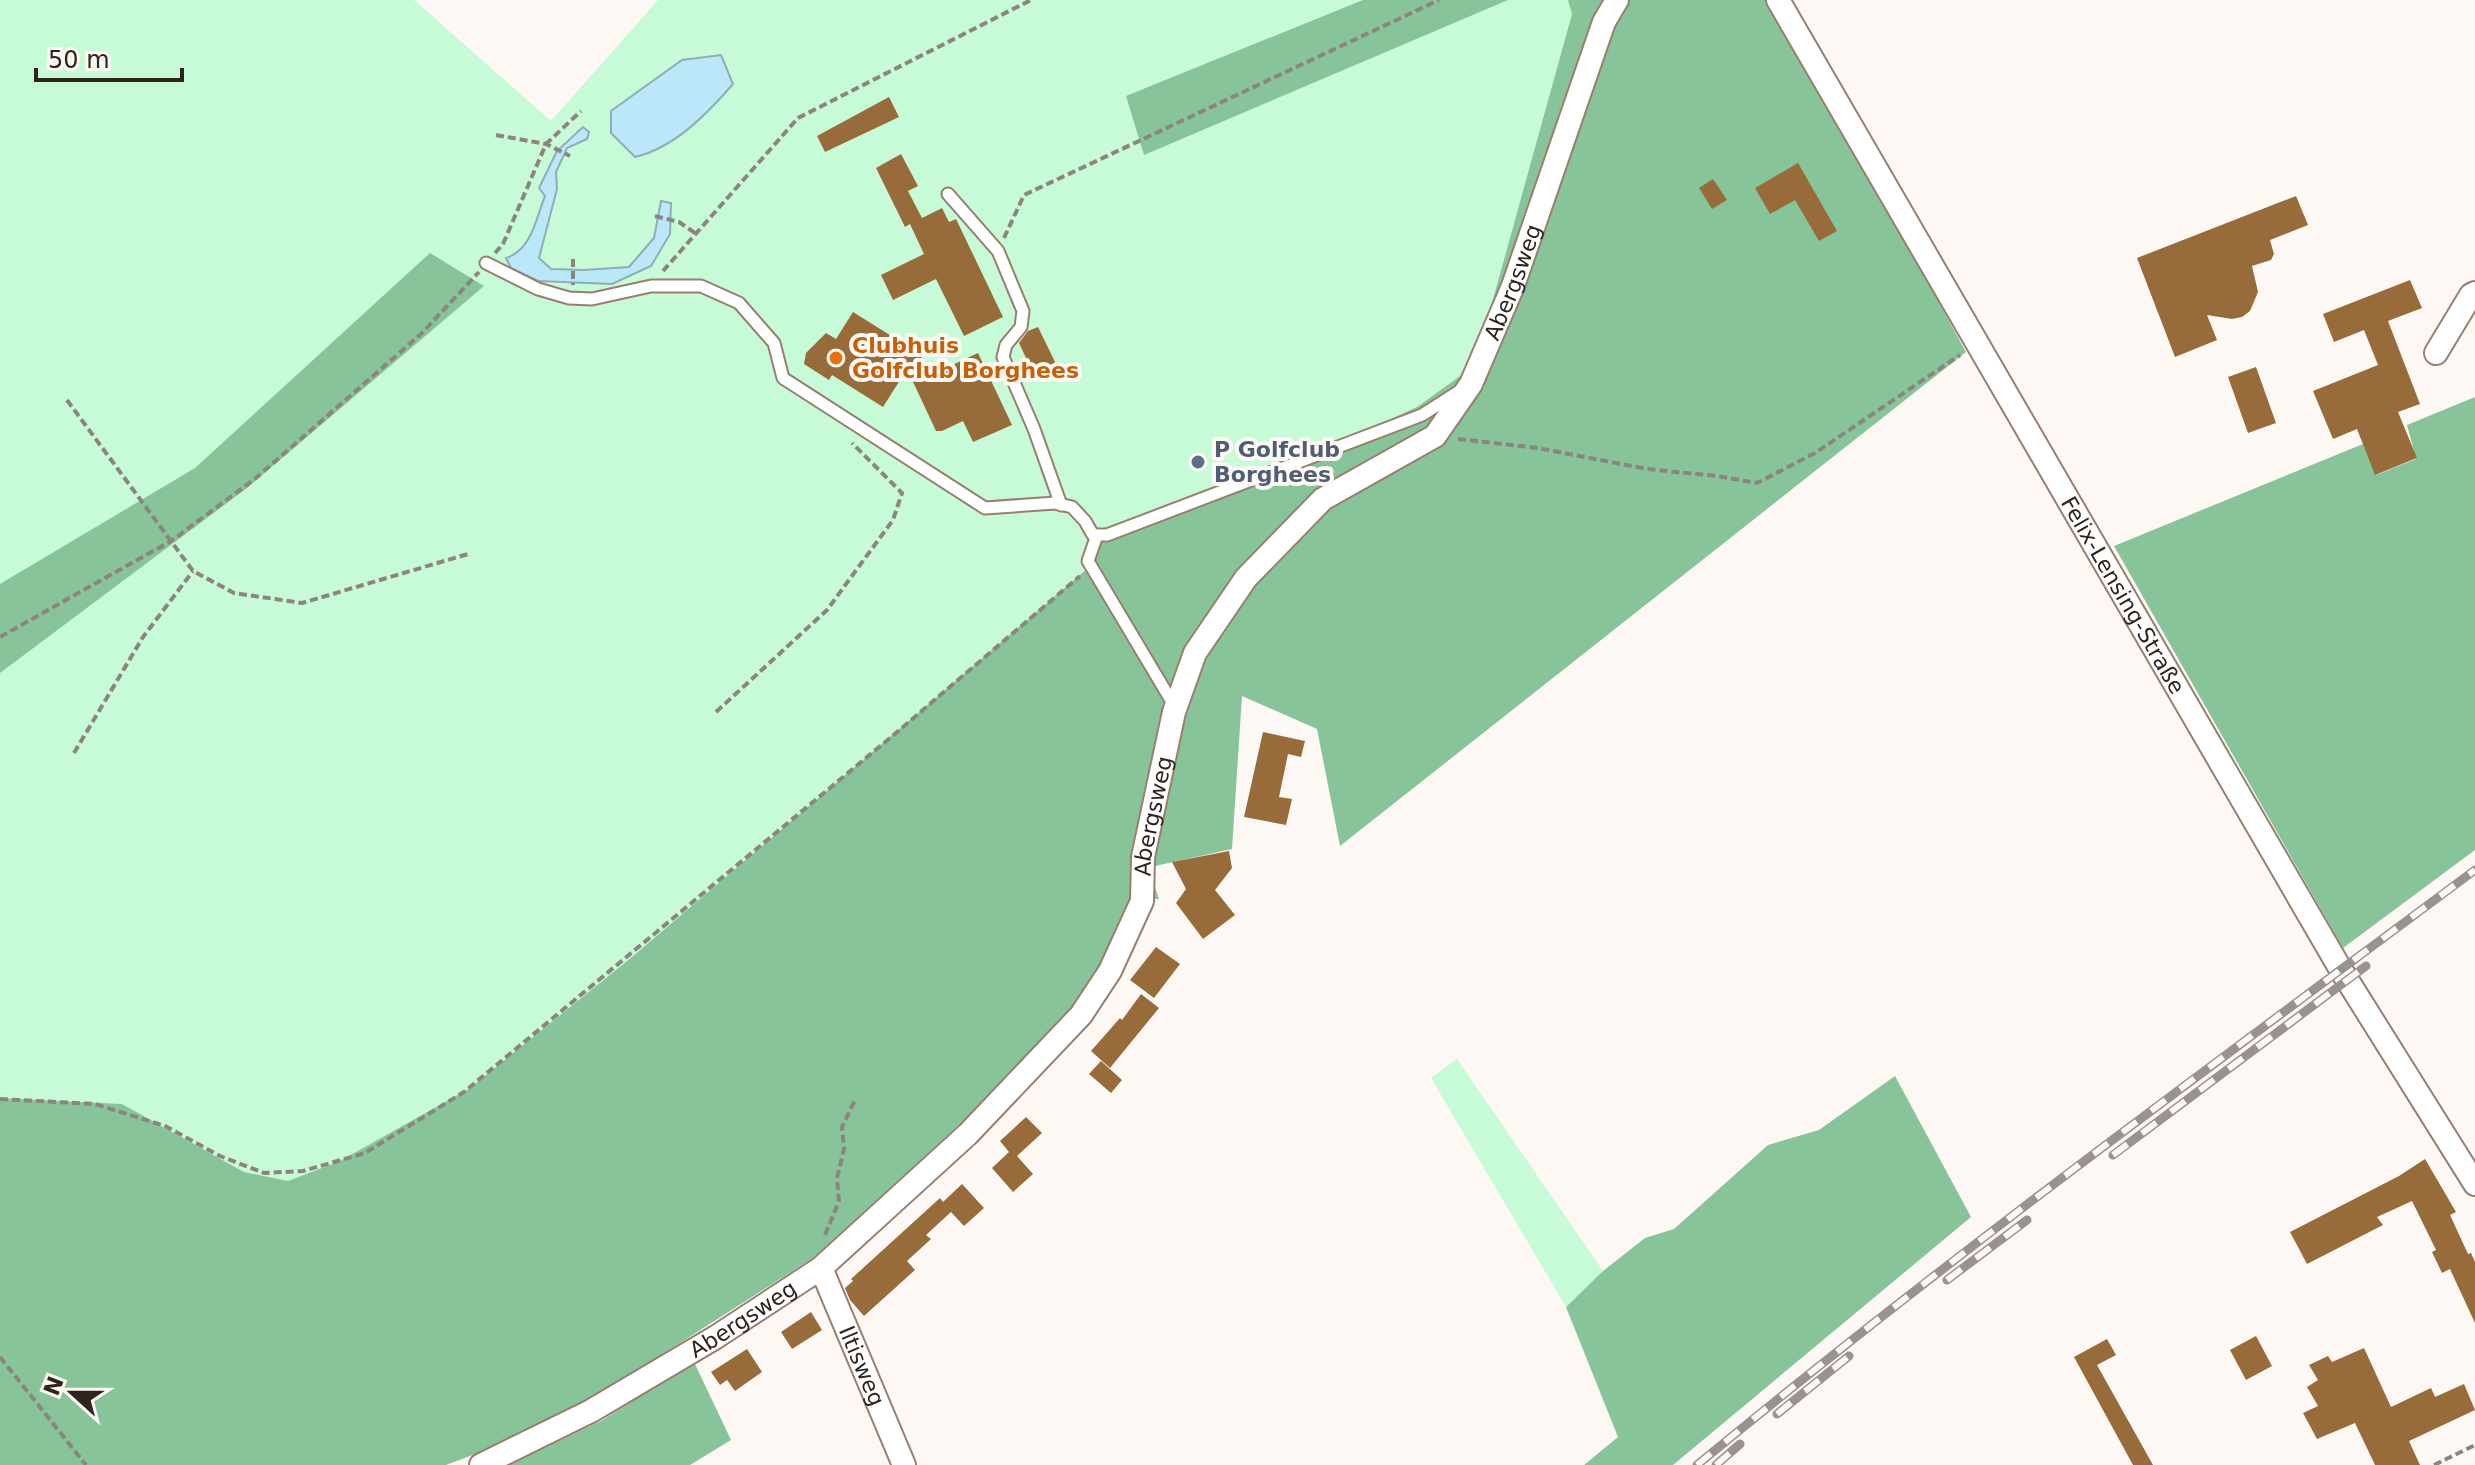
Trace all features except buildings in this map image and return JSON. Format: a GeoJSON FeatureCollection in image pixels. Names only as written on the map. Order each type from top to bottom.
{"type":"FeatureCollection","features":[{"type":"Feature","properties":{"kind":"street","name":"Abergsweg"},"geometry":{"type":"LineString","coordinates":[[481,1465],[591,1411],[716,1337],[825,1264],[968,1134],[1081,1015],[1103,982],[1142,901],[1143,857],[1176,708],[1195,653],[1246,578],[1323,499],[1435,436],[1471,384],[1513,286],[1604,22],[1617,0]]}},
{"type":"Feature","properties":{"kind":"street","name":"Felix-Lensing-Straße"},"geometry":{"type":"LineString","coordinates":[[1778,0],[2341,970],[2475,1184]]}},
{"type":"Feature","properties":{"kind":"street"},"geometry":{"type":"LineString","coordinates":[[2436,353],[2475,293]]}},
{"type":"Feature","properties":{"kind":"street","name":"Iltisweg"},"geometry":{"type":"LineString","coordinates":[[825,1264],[904,1465]]}},
{"type":"Feature","properties":{"kind":"lane"},"geometry":{"type":"LineString","coordinates":[[948,194],[998,251],[1024,317],[1019,331],[1003,351],[1004,364],[1034,429],[1061,505]]}},
{"type":"Feature","properties":{"kind":"lane"},"geometry":{"type":"LineString","coordinates":[[486,263],[538,289],[569,298],[592,299],[658,286],[701,286],[739,303],[774,343],[783,378],[908,460],[985,508],[1072,507],[1093,535],[1107,535],[1335,450],[1422,415],[1471,384]]}},
{"type":"Feature","properties":{"kind":"lane"},"geometry":{"type":"LineString","coordinates":[[1097,535],[1088,561],[1176,708]]}},
{"type":"Feature","properties":{"kind":"path"},"geometry":{"type":"LineString","coordinates":[[658,286],[665,267],[798,118],[1031,0]]}},
{"type":"Feature","properties":{"kind":"path"},"geometry":{"type":"LineString","coordinates":[[998,251],[1024,195],[1439,0]]}},
{"type":"Feature","properties":{"kind":"path"},"geometry":{"type":"LineString","coordinates":[[0,637],[171,541],[256,478],[421,334],[503,244],[548,145],[581,111]]}},
{"type":"Feature","properties":{"kind":"path"},"geometry":{"type":"LineString","coordinates":[[496,135],[548,145],[570,156]]}},
{"type":"Feature","properties":{"kind":"path"},"geometry":{"type":"LineString","coordinates":[[655,216],[679,222],[695,233]]}},
{"type":"Feature","properties":{"kind":"path"},"geometry":{"type":"LineString","coordinates":[[573,259],[573,285]]}},
{"type":"Feature","properties":{"kind":"path"},"geometry":{"type":"LineString","coordinates":[[1435,436],[1538,448],[1647,469],[1757,483],[1815,453],[1979,342]]}},
{"type":"Feature","properties":{"kind":"path"},"geometry":{"type":"LineString","coordinates":[[67,400],[193,571],[234,593],[302,603],[468,554]]}},
{"type":"Feature","properties":{"kind":"path"},"geometry":{"type":"LineString","coordinates":[[716,712],[827,610],[893,520],[902,493],[852,443],[844,429],[845,416]]}},
{"type":"Feature","properties":{"kind":"path"},"geometry":{"type":"LineString","coordinates":[[0,1099],[95,1104],[165,1126],[220,1156],[264,1173],[303,1171],[365,1153],[464,1092],[1066,590],[1084,573],[1088,561]]}},
{"type":"Feature","properties":{"kind":"path"},"geometry":{"type":"LineString","coordinates":[[74,753],[143,637],[193,571]]}},
{"type":"Feature","properties":{"kind":"path"},"geometry":{"type":"LineString","coordinates":[[825,1264],[825,1238],[839,1201],[837,1178],[844,1149],[842,1127],[855,1100]]}},
{"type":"Feature","properties":{"kind":"path"},"geometry":{"type":"LineString","coordinates":[[0,1357],[86,1465]]}},
{"type":"Feature","properties":{"kind":"path"},"geometry":{"type":"LineString","coordinates":[[2434,1465],[2475,1445]]}},
{"type":"Feature","properties":{"kind":"green space"},"geometry":{"type":"Polygon","coordinates":[[[0,0],[414,0],[551,121],[658,0],[1579,0],[1572,14],[1482,339],[1460,376],[1417,407],[1360,433],[1264,469],[1089,566],[632,957],[470,1088],[340,1161],[288,1181],[244,1172],[122,1104],[0,1098],[0,0]]]}},
{"type":"Feature","properties":{"kind":"green space"},"geometry":{"type":"Polygon","coordinates":[[[1363,0],[1508,0],[1144,155],[1126,96],[1363,0]]]}},
{"type":"Feature","properties":{"kind":"green space"},"geometry":{"type":"Polygon","coordinates":[[[1568,0],[1774,0],[1966,352],[1340,846],[1317,729],[1242,696],[1232,849],[1155,866],[1153,881],[1159,899],[1130,898],[1101,968],[1076,1004],[972,1113],[819,1254],[589,1401],[446,1465],[0,1465],[0,1098],[122,1104],[244,1172],[288,1181],[340,1161],[470,1088],[632,957],[1089,567],[1099,530],[1360,433],[1417,407],[1460,376],[1482,339],[1572,14],[1568,0]]]}},
{"type":"Feature","properties":{"kind":"green space"},"geometry":{"type":"Polygon","coordinates":[[[430,253],[484,286],[247,488],[0,673],[0,584],[195,468],[430,253]]]}},
{"type":"Feature","properties":{"kind":"green space"},"geometry":{"type":"Polygon","coordinates":[[[2475,397],[2475,850],[2343,948],[2114,546],[2363,444],[2376,475],[2416,459],[2407,425],[2475,397]]]}},
{"type":"Feature","properties":{"kind":"green space"},"geometry":{"type":"Polygon","coordinates":[[[1457,1059],[1603,1271],[1566,1307],[1431,1078],[1457,1059]]]}},
{"type":"Feature","properties":{"kind":"green space"},"geometry":{"type":"Polygon","coordinates":[[[1895,1076],[1971,1217],[1673,1465],[1584,1465],[1618,1437],[1566,1307],[1603,1271],[1645,1238],[1674,1229],[1768,1145],[1819,1130],[1895,1076]]]}},
{"type":"Feature","properties":{"kind":"green space"},"geometry":{"type":"Polygon","coordinates":[[[694,1362],[731,1440],[690,1465],[509,1465],[601,1421],[694,1362]]]}},
{"type":"Feature","properties":{"kind":"water"},"geometry":{"type":"Polygon","coordinates":[[[721,55],[733,84],[701,118],[676,138],[635,157],[611,133],[611,111],[682,60],[721,55]]]}},
{"type":"Feature","properties":{"kind":"water"},"geometry":{"type":"Polygon","coordinates":[[[583,127],[589,132],[587,139],[567,148],[556,172],[557,189],[539,258],[551,269],[629,267],[654,238],[661,201],[671,203],[670,234],[651,266],[612,284],[538,281],[511,268],[506,258],[522,248],[532,232],[545,196],[539,188],[557,151],[583,127]]]}},
{"type":"Feature","properties":{"kind":"railway"},"geometry":{"type":"LineString","coordinates":[[1697,1465],[1985,1237],[2475,870]]}},
{"type":"Feature","properties":{"kind":"railway"},"geometry":{"type":"LineString","coordinates":[[2113,1155],[2366,966]]}},
{"type":"Feature","properties":{"kind":"railway"},"geometry":{"type":"LineString","coordinates":[[1947,1280],[2027,1220]]}},
{"type":"Feature","properties":{"kind":"railway"},"geometry":{"type":"LineString","coordinates":[[1777,1414],[1849,1356]]}},
{"type":"Feature","properties":{"kind":"railway"},"geometry":{"type":"LineString","coordinates":[[1716,1465],[1740,1444]]}},
{"type":"Feature","properties":{"kind":"place","name":"Clubhuis Golfclub Borghees"},"geometry":{"type":"Point","coordinates":[836,358]}},
{"type":"Feature","properties":{"kind":"place","name":"P Golfclub Borghees"},"geometry":{"type":"Point","coordinates":[1198,462]}}]}
